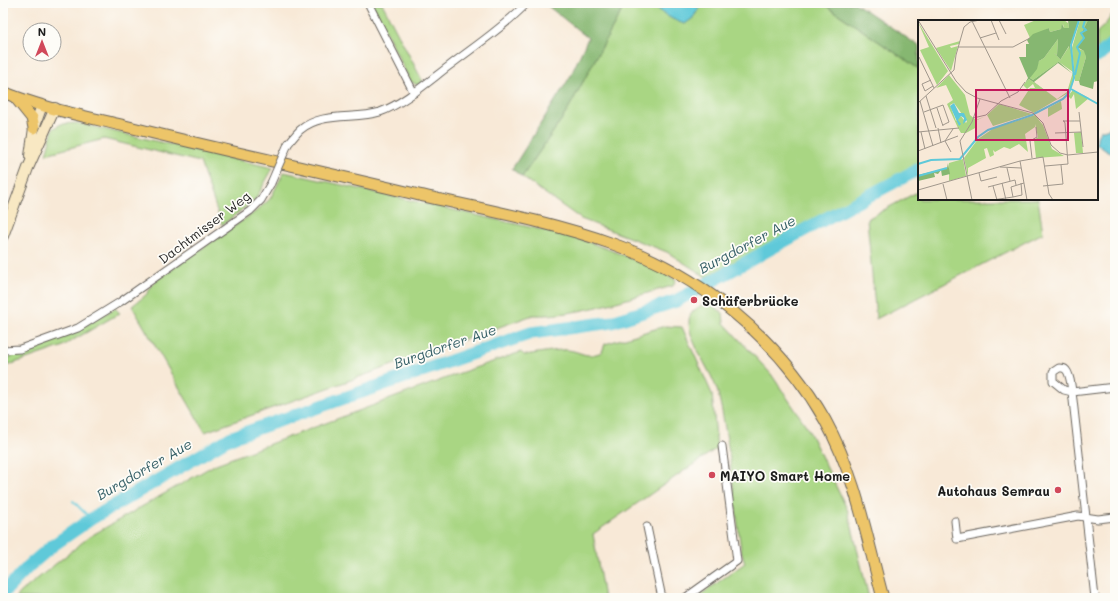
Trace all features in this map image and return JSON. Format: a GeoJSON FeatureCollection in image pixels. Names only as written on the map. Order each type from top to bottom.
{"type":"FeatureCollection","features":[{"type":"Feature","properties":{"kind":"main road"},"geometry":{"type":"LineString","coordinates":[[3,92],[42,105],[153,133],[541,222],[614,244],[653,260],[687,278],[722,303],[756,332],[778,355],[807,392],[828,426],[845,461],[856,491],[883,598]]}},
{"type":"Feature","properties":{"kind":"main road"},"geometry":{"type":"LineString","coordinates":[[14,96],[32,118],[34,128]]}},
{"type":"Feature","properties":{"kind":"street"},"geometry":{"type":"LineString","coordinates":[[368,3],[414,93]]}},
{"type":"Feature","properties":{"kind":"street","name":"Dachtmisser Weg"},"geometry":{"type":"LineString","coordinates":[[3,350],[20,349],[78,328],[120,302],[250,211],[261,200],[271,183],[288,144],[300,130],[315,121],[333,117],[358,116],[380,112],[392,106],[414,93],[509,21],[527,3]]}},
{"type":"Feature","properties":{"kind":"street"},"geometry":{"type":"LineString","coordinates":[[28,168],[34,128],[42,105]]}},
{"type":"Feature","properties":{"kind":"street"},"geometry":{"type":"LineString","coordinates":[[3,236],[28,168],[55,108]]}},
{"type":"Feature","properties":{"kind":"street"},"geometry":{"type":"LineString","coordinates":[[1095,598],[1072,392],[1115,387]]}},
{"type":"Feature","properties":{"kind":"street"},"geometry":{"type":"LineString","coordinates":[[685,598],[737,561],[722,446]]}},
{"type":"Feature","properties":{"kind":"street"},"geometry":{"type":"LineString","coordinates":[[954,521],[957,539],[1078,516],[1098,519],[1115,517]]}},
{"type":"Feature","properties":{"kind":"street"},"geometry":{"type":"LineString","coordinates":[[647,527],[662,598]]}},
{"type":"Feature","properties":{"kind":"green space"},"geometry":{"type":"Polygon","coordinates":[[[372,3],[382,3],[423,82],[417,85],[410,81],[372,3]]]}},
{"type":"Feature","properties":{"kind":"green space"},"geometry":{"type":"Polygon","coordinates":[[[544,3],[626,3],[566,113],[522,177],[512,169],[570,77],[588,38],[544,3]]]}},
{"type":"Feature","properties":{"kind":"green space"},"geometry":{"type":"Polygon","coordinates":[[[626,3],[653,3],[658,10],[693,18],[702,3],[822,3],[918,68],[918,165],[706,277],[667,252],[581,219],[522,177],[566,113],[626,3]]]}},
{"type":"Feature","properties":{"kind":"green space"},"geometry":{"type":"Polygon","coordinates":[[[822,3],[855,3],[918,45],[918,68],[822,3]]]}},
{"type":"Feature","properties":{"kind":"green space"},"geometry":{"type":"Polygon","coordinates":[[[1115,10],[1115,35],[1098,51],[1098,31],[1105,25],[1115,10]]]}},
{"type":"Feature","properties":{"kind":"green space"},"geometry":{"type":"Polygon","coordinates":[[[77,123],[273,168],[255,200],[222,225],[200,162],[104,139],[46,154],[53,129],[61,124],[77,123]]]}},
{"type":"Feature","properties":{"kind":"green space"},"geometry":{"type":"Polygon","coordinates":[[[284,172],[574,237],[626,256],[676,280],[673,286],[586,310],[550,315],[533,315],[205,432],[132,306],[146,295],[155,281],[255,212],[270,199],[284,172]]]}},
{"type":"Feature","properties":{"kind":"green space"},"geometry":{"type":"Polygon","coordinates":[[[918,192],[918,200],[1038,200],[1043,233],[876,319],[867,219],[918,192]]]}},
{"type":"Feature","properties":{"kind":"green space"},"geometry":{"type":"Polygon","coordinates":[[[708,302],[723,313],[724,323],[771,374],[807,427],[848,511],[869,598],[696,598],[745,563],[741,550],[729,451],[718,393],[711,375],[692,338],[690,329],[689,320],[691,314],[696,309],[708,302]]]}},
{"type":"Feature","properties":{"kind":"green space"},"geometry":{"type":"Polygon","coordinates":[[[115,308],[120,313],[61,347],[3,367],[3,361],[21,352],[76,331],[115,308]]]}},
{"type":"Feature","properties":{"kind":"green space"},"geometry":{"type":"Polygon","coordinates":[[[665,326],[682,327],[712,394],[717,448],[593,534],[604,598],[16,598],[21,592],[89,537],[216,464],[460,373],[521,352],[524,355],[568,350],[592,355],[602,352],[605,344],[665,326]]]}},
{"type":"Feature","properties":{"kind":"water"},"geometry":{"type":"Polygon","coordinates":[[[653,3],[702,3],[693,18],[685,24],[668,16],[659,10],[653,3]]]}},
{"type":"Feature","properties":{"kind":"water"},"geometry":{"type":"Polygon","coordinates":[[[1115,126],[1115,154],[1105,150],[1098,145],[1098,135],[1100,131],[1115,126]]]}},
{"type":"Feature","properties":{"kind":"waterway","name":"Burgdorfer Aue"},"geometry":{"type":"LineString","coordinates":[[1098,56],[1115,41]]}},
{"type":"Feature","properties":{"kind":"waterway","name":"Burgdorfer Aue"},"geometry":{"type":"LineString","coordinates":[[3,593],[30,565],[52,546],[91,519],[230,438],[531,333],[612,322],[676,301],[918,170]]}},
{"type":"Feature","properties":{"kind":"waterway"},"geometry":{"type":"LineString","coordinates":[[73,501],[91,519]]}},
{"type":"Feature","properties":{"kind":"place","name":"Schäferbrücke"},"geometry":{"type":"Point","coordinates":[694,300]}},
{"type":"Feature","properties":{"kind":"place","name":"MAIYO Smart Home"},"geometry":{"type":"Point","coordinates":[712,475]}},
{"type":"Feature","properties":{"kind":"place","name":"Autohaus Semrau"},"geometry":{"type":"Point","coordinates":[1058,490]}}]}
